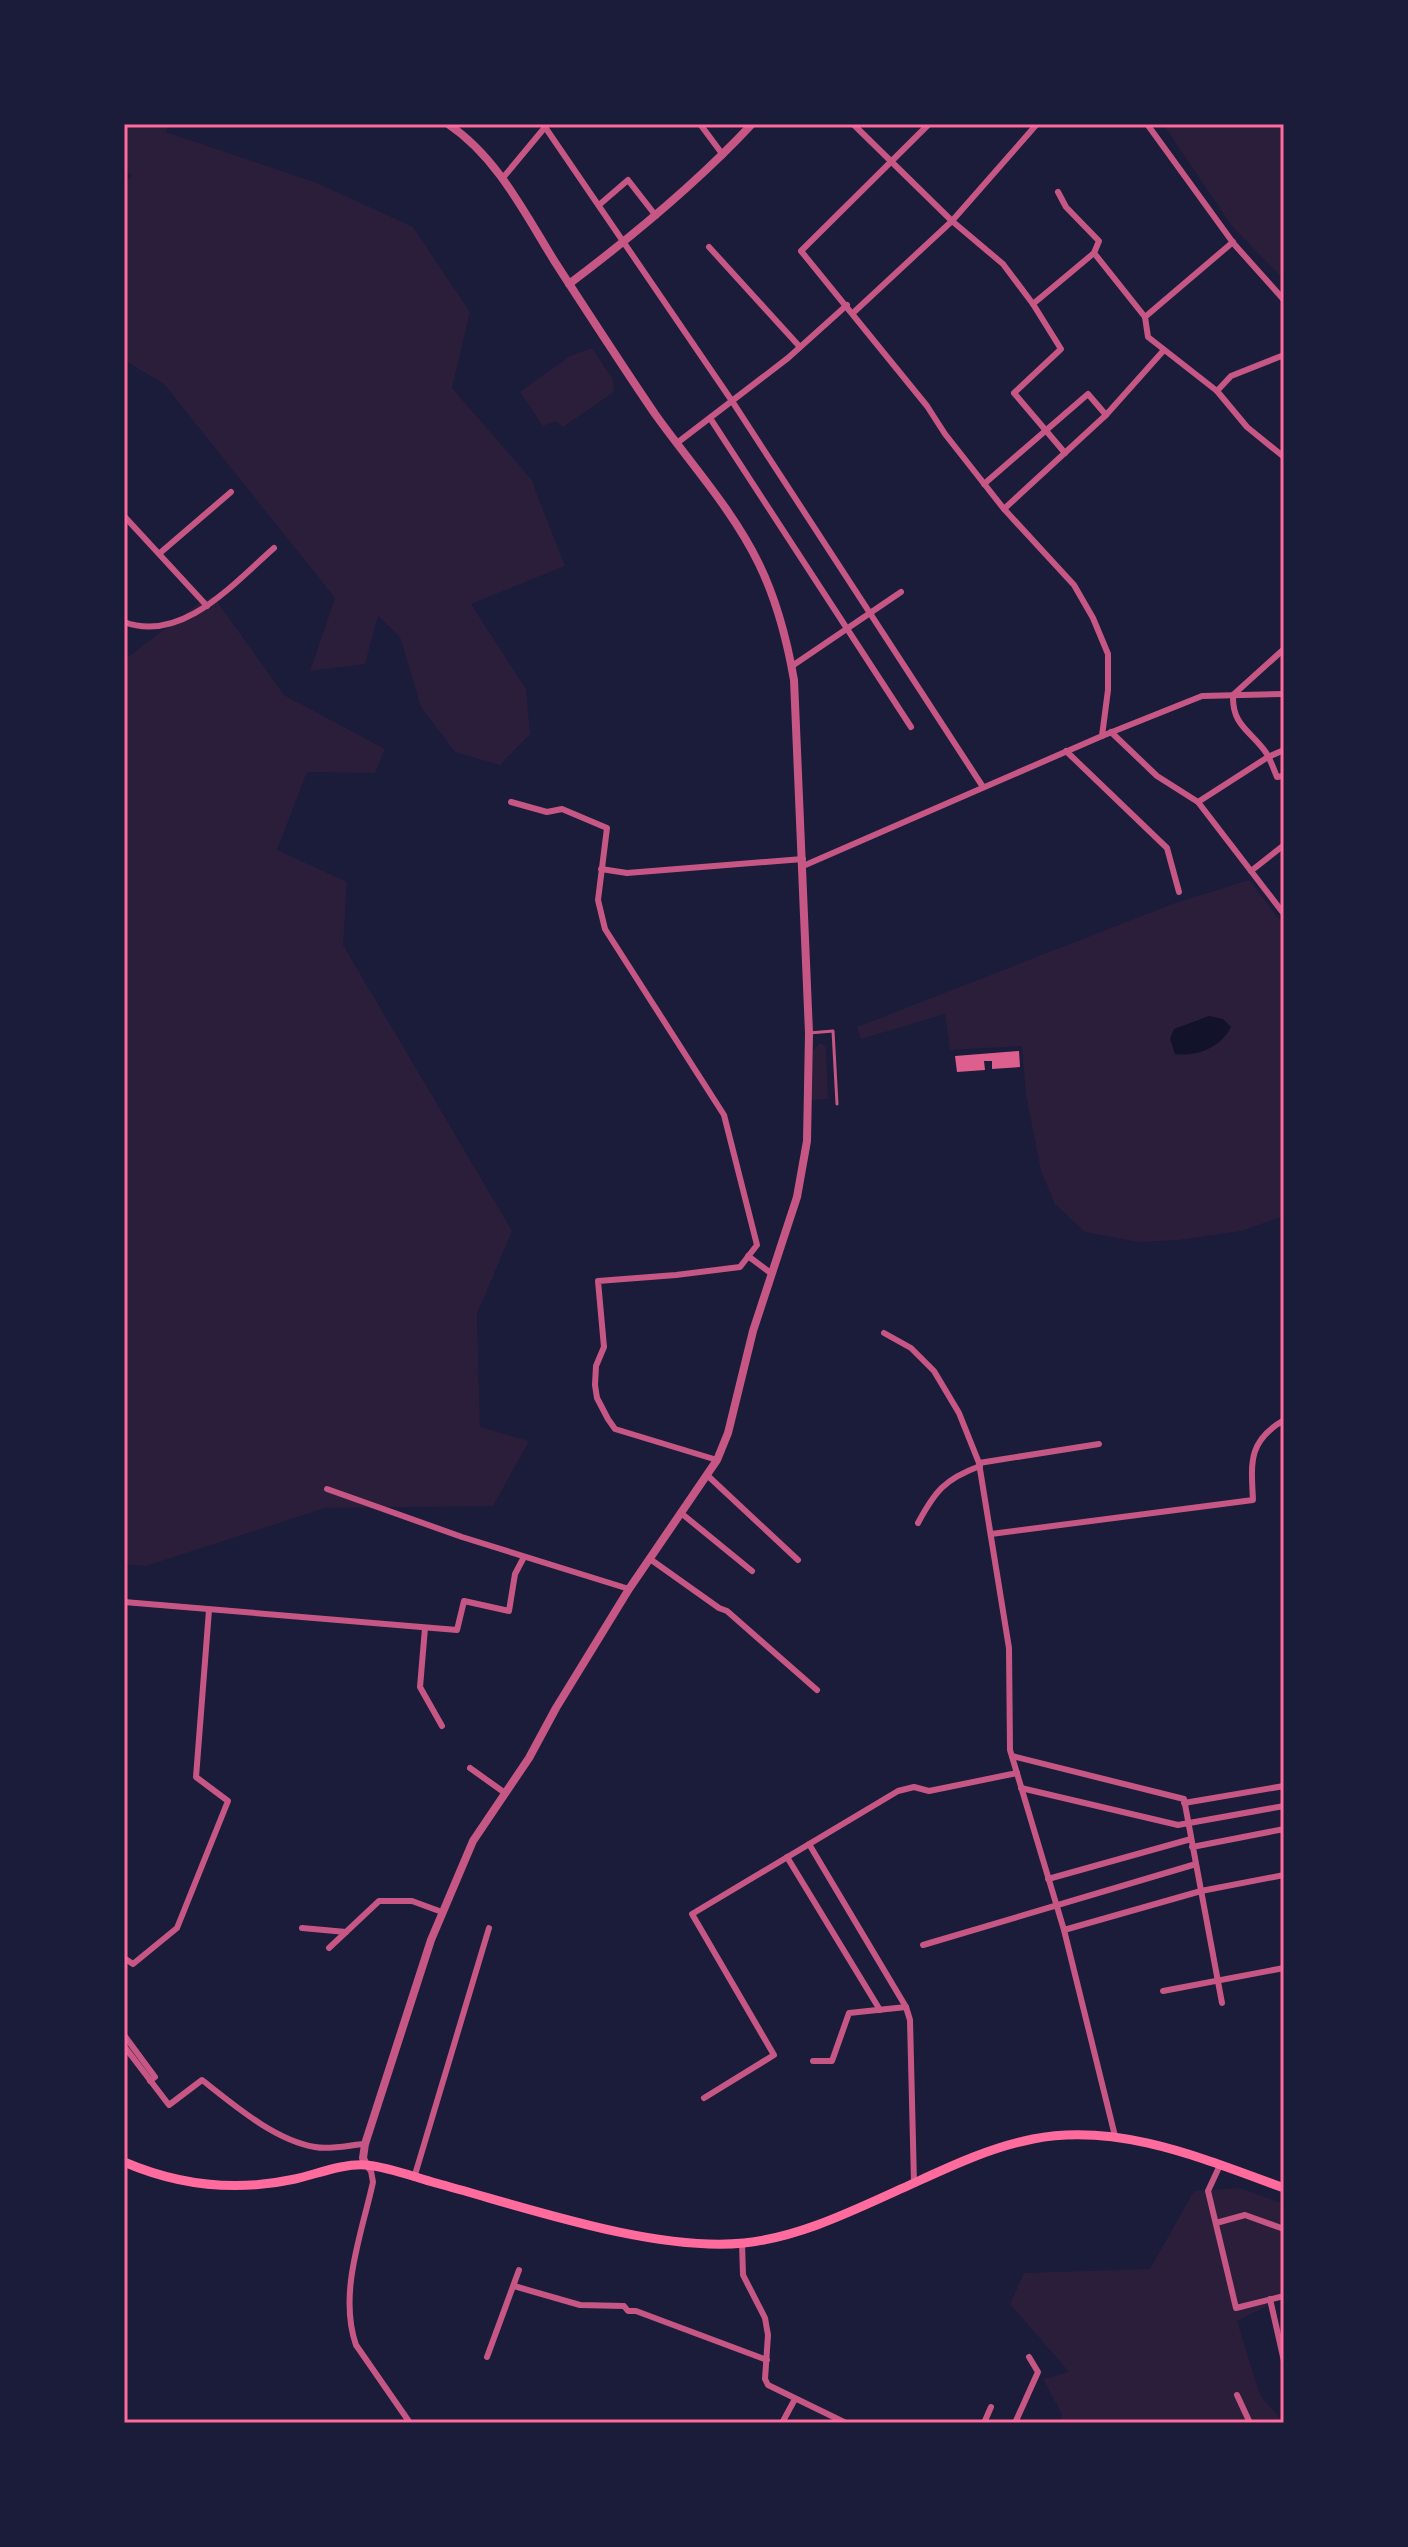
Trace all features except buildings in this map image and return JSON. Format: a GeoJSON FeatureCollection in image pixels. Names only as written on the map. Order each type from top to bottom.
{"type":"FeatureCollection","features":[{"type":"Feature","properties":{"kind":"main road"},"geometry":{"type":"LineString","coordinates":[[124,2162],[172,2179],[233,2187],[366,2165],[635,2234],[689,2242],[742,2243],[813,2227],[995,2149],[1059,2135],[1115,2136],[1220,2165],[1284,2188]]}},
{"type":"Feature","properties":{"kind":"street"},"geometry":{"type":"LineString","coordinates":[[410,2423],[351,2333],[350,2294],[373,2182],[363,2158],[365,2144],[442,1912],[473,1841],[529,1758],[629,1589],[717,1460],[728,1433],[753,1331],[804,1167],[809,1033],[792,666],[781,621],[759,564],[742,533],[569,284],[502,179],[471,142],[448,124]]}},
{"type":"Feature","properties":{"kind":"street"},"geometry":{"type":"LineString","coordinates":[[700,124],[723,155]]}},
{"type":"Feature","properties":{"kind":"street"},"geometry":{"type":"LineString","coordinates":[[569,284],[656,216],[752,124]]}},
{"type":"Feature","properties":{"kind":"street"},"geometry":{"type":"LineString","coordinates":[[853,124],[952,221],[1003,264],[1033,304],[1061,349],[1014,393],[1065,453]]}},
{"type":"Feature","properties":{"kind":"street"},"geometry":{"type":"LineString","coordinates":[[929,124],[801,251],[927,406],[1004,509],[1074,585],[1093,618],[1108,654],[1108,690],[1102,736]]}},
{"type":"Feature","properties":{"kind":"street"},"geometry":{"type":"LineString","coordinates":[[853,313],[952,221],[1037,124]]}},
{"type":"Feature","properties":{"kind":"street"},"geometry":{"type":"LineString","coordinates":[[1147,124],[1233,242],[1284,300]]}},
{"type":"Feature","properties":{"kind":"street"},"geometry":{"type":"LineString","coordinates":[[502,179],[546,125],[732,401],[983,787]]}},
{"type":"Feature","properties":{"kind":"street"},"geometry":{"type":"LineString","coordinates":[[599,205],[628,180],[656,216]]}},
{"type":"Feature","properties":{"kind":"street"},"geometry":{"type":"LineString","coordinates":[[1033,304],[1094,253],[1099,241],[1066,207],[1058,192]]}},
{"type":"Feature","properties":{"kind":"street"},"geometry":{"type":"LineString","coordinates":[[1145,317],[1233,242]]}},
{"type":"Feature","properties":{"kind":"street"},"geometry":{"type":"LineString","coordinates":[[709,247],[800,347]]}},
{"type":"Feature","properties":{"kind":"street"},"geometry":{"type":"LineString","coordinates":[[1094,253],[1145,317],[1148,337],[1217,391],[1247,427],[1284,457]]}},
{"type":"Feature","properties":{"kind":"street"},"geometry":{"type":"LineString","coordinates":[[677,443],[800,347],[847,305]]}},
{"type":"Feature","properties":{"kind":"street"},"geometry":{"type":"LineString","coordinates":[[1004,509],[1106,415],[1164,350]]}},
{"type":"Feature","properties":{"kind":"street"},"geometry":{"type":"LineString","coordinates":[[1217,391],[1231,376],[1284,355]]}},
{"type":"Feature","properties":{"kind":"street"},"geometry":{"type":"LineString","coordinates":[[984,484],[1088,394],[1106,415]]}},
{"type":"Feature","properties":{"kind":"street"},"geometry":{"type":"LineString","coordinates":[[710,418],[911,727]]}},
{"type":"Feature","properties":{"kind":"street"},"geometry":{"type":"LineString","coordinates":[[160,553],[231,492]]}},
{"type":"Feature","properties":{"kind":"street"},"geometry":{"type":"LineString","coordinates":[[124,516],[207,606]]}},
{"type":"Feature","properties":{"kind":"street"},"geometry":{"type":"LineString","coordinates":[[124,622],[143,628],[151,627],[174,622],[207,606],[274,548]]}},
{"type":"Feature","properties":{"kind":"street"},"geometry":{"type":"LineString","coordinates":[[792,666],[901,592]]}},
{"type":"Feature","properties":{"kind":"street"},"geometry":{"type":"LineString","coordinates":[[1233,695],[1283,653]]}},
{"type":"Feature","properties":{"kind":"street"},"geometry":{"type":"LineString","coordinates":[[601,869],[627,873],[803,862],[1202,696],[1284,694]]}},
{"type":"Feature","properties":{"kind":"street"},"geometry":{"type":"LineString","coordinates":[[1233,695],[1236,719],[1268,757],[1277,777],[1284,776]]}},
{"type":"Feature","properties":{"kind":"street"},"geometry":{"type":"LineString","coordinates":[[1111,732],[1157,776],[1198,802],[1284,914]]}},
{"type":"Feature","properties":{"kind":"street"},"geometry":{"type":"LineString","coordinates":[[1198,802],[1284,750]]}},
{"type":"Feature","properties":{"kind":"street"},"geometry":{"type":"LineString","coordinates":[[1066,751],[1167,848],[1179,892]]}},
{"type":"Feature","properties":{"kind":"street"},"geometry":{"type":"LineString","coordinates":[[511,802],[547,812],[562,809],[607,828],[598,900],[605,929],[724,1115],[757,1245],[740,1267],[598,1281],[604,1347],[596,1366],[595,1385],[597,1398],[615,1429],[717,1460]]}},
{"type":"Feature","properties":{"kind":"street"},"geometry":{"type":"LineString","coordinates":[[1251,871],[1284,845]]}},
{"type":"Feature","properties":{"kind":"street"},"geometry":{"type":"LineString","coordinates":[[748,1256],[772,1274]]}},
{"type":"Feature","properties":{"kind":"street"},"geometry":{"type":"LineString","coordinates":[[884,1333],[911,1348],[934,1371],[959,1413],[980,1464],[1009,1648],[1008,1731],[1012,1756],[1064,1930],[1115,2136]]}},
{"type":"Feature","properties":{"kind":"street"},"geometry":{"type":"LineString","coordinates":[[991,1534],[1253,1500],[1251,1465],[1255,1448],[1263,1436],[1284,1420]]}},
{"type":"Feature","properties":{"kind":"street"},"geometry":{"type":"LineString","coordinates":[[918,1523],[941,1486],[980,1464],[1099,1444]]}},
{"type":"Feature","properties":{"kind":"street"},"geometry":{"type":"LineString","coordinates":[[707,1475],[798,1560]]}},
{"type":"Feature","properties":{"kind":"street"},"geometry":{"type":"LineString","coordinates":[[327,1489],[524,1557],[629,1589]]}},
{"type":"Feature","properties":{"kind":"street"},"geometry":{"type":"LineString","coordinates":[[681,1513],[752,1571]]}},
{"type":"Feature","properties":{"kind":"street"},"geometry":{"type":"LineString","coordinates":[[124,1602],[457,1630],[464,1601],[509,1611],[515,1574],[524,1557]]}},
{"type":"Feature","properties":{"kind":"street"},"geometry":{"type":"LineString","coordinates":[[650,1559],[727,1611],[817,1690]]}},
{"type":"Feature","properties":{"kind":"street"},"geometry":{"type":"LineString","coordinates":[[124,1958],[133,1964],[177,1928],[228,1801],[196,1777],[209,1610]]}},
{"type":"Feature","properties":{"kind":"street"},"geometry":{"type":"LineString","coordinates":[[425,1628],[420,1687],[442,1726]]}},
{"type":"Feature","properties":{"kind":"street"},"geometry":{"type":"LineString","coordinates":[[1012,1756],[1184,1799],[1222,2003]]}},
{"type":"Feature","properties":{"kind":"street"},"geometry":{"type":"LineString","coordinates":[[470,1768],[505,1793]]}},
{"type":"Feature","properties":{"kind":"street"},"geometry":{"type":"LineString","coordinates":[[704,2098],[774,2055],[692,1914],[898,1791],[914,1787],[929,1791],[1017,1773]]}},
{"type":"Feature","properties":{"kind":"street"},"geometry":{"type":"LineString","coordinates":[[1184,1803],[1284,1786]]}},
{"type":"Feature","properties":{"kind":"street"},"geometry":{"type":"LineString","coordinates":[[1021,1788],[1178,1825],[1284,1806]]}},
{"type":"Feature","properties":{"kind":"street"},"geometry":{"type":"LineString","coordinates":[[1048,1879],[1192,1843],[1284,1829]]}},
{"type":"Feature","properties":{"kind":"street"},"geometry":{"type":"LineString","coordinates":[[809,1844],[906,2007],[910,2020],[914,2183]]}},
{"type":"Feature","properties":{"kind":"street"},"geometry":{"type":"LineString","coordinates":[[787,1857],[880,2010]]}},
{"type":"Feature","properties":{"kind":"street"},"geometry":{"type":"LineString","coordinates":[[923,1945],[1196,1864]]}},
{"type":"Feature","properties":{"kind":"street"},"geometry":{"type":"LineString","coordinates":[[1064,1930],[1201,1891],[1284,1875]]}},
{"type":"Feature","properties":{"kind":"street"},"geometry":{"type":"LineString","coordinates":[[329,1948],[379,1901],[412,1901],[442,1912]]}},
{"type":"Feature","properties":{"kind":"street"},"geometry":{"type":"LineString","coordinates":[[302,1928],[346,1932]]}},
{"type":"Feature","properties":{"kind":"street"},"geometry":{"type":"LineString","coordinates":[[414,2178],[489,1928]]}},
{"type":"Feature","properties":{"kind":"street"},"geometry":{"type":"LineString","coordinates":[[1163,1991],[1284,1968]]}},
{"type":"Feature","properties":{"kind":"street"},"geometry":{"type":"LineString","coordinates":[[813,2061],[832,2061],[849,2013],[906,2007]]}},
{"type":"Feature","properties":{"kind":"street"},"geometry":{"type":"LineString","coordinates":[[124,2035],[155,2077],[150,2081]]}},
{"type":"Feature","properties":{"kind":"street"},"geometry":{"type":"LineString","coordinates":[[124,2046],[169,2105],[202,2080],[245,2112],[293,2140],[317,2148],[365,2144]]}},
{"type":"Feature","properties":{"kind":"street"},"geometry":{"type":"LineString","coordinates":[[1220,2165],[1208,2191],[1236,2308],[1284,2296]]}},
{"type":"Feature","properties":{"kind":"street"},"geometry":{"type":"LineString","coordinates":[[1216,2223],[1245,2215],[1284,2229]]}},
{"type":"Feature","properties":{"kind":"street"},"geometry":{"type":"LineString","coordinates":[[742,2243],[743,2275],[765,2318],[765,2379],[768,2385],[846,2423]]}},
{"type":"Feature","properties":{"kind":"street"},"geometry":{"type":"LineString","coordinates":[[487,2357],[519,2270]]}},
{"type":"Feature","properties":{"kind":"street"},"geometry":{"type":"LineString","coordinates":[[514,2286],[580,2305],[624,2306],[628,2311],[767,2360]]}},
{"type":"Feature","properties":{"kind":"street"},"geometry":{"type":"LineString","coordinates":[[1270,2299],[1284,2361]]}},
{"type":"Feature","properties":{"kind":"street"},"geometry":{"type":"LineString","coordinates":[[1015,2423],[1038,2372],[1029,2357]]}},
{"type":"Feature","properties":{"kind":"street"},"geometry":{"type":"LineString","coordinates":[[1237,2395],[1250,2423]]}},
{"type":"Feature","properties":{"kind":"street"},"geometry":{"type":"LineString","coordinates":[[782,2423],[795,2399]]}},
{"type":"Feature","properties":{"kind":"street"},"geometry":{"type":"LineString","coordinates":[[984,2423],[991,2407]]}},
{"type":"Feature","properties":{"kind":"lane"},"geometry":{"type":"LineString","coordinates":[[809,1033],[833,1031],[837,1104]]}},
{"type":"Feature","properties":{"kind":"shaded area"},"geometry":{"type":"Polygon","coordinates":[[[124,124],[169,124],[166,132],[317,183],[413,227],[470,312],[452,388],[531,479],[565,566],[471,604],[526,689],[530,734],[500,765],[455,752],[421,707],[400,637],[378,616],[365,664],[310,671],[335,598],[164,384],[124,360],[124,185],[132,175],[124,169],[124,124]]]}},
{"type":"Feature","properties":{"kind":"shaded area"},"geometry":{"type":"Polygon","coordinates":[[[1163,124],[1284,124],[1284,280],[1232,226],[1163,124]]]}},
{"type":"Feature","properties":{"kind":"shaded area"},"geometry":{"type":"Polygon","coordinates":[[[592,348],[613,380],[614,392],[563,427],[556,421],[543,426],[520,392],[570,356],[592,348]]]}},
{"type":"Feature","properties":{"kind":"shaded area"},"geometry":{"type":"Polygon","coordinates":[[[213,596],[284,695],[385,749],[375,773],[307,772],[277,850],[347,882],[343,945],[512,1231],[477,1314],[480,1427],[529,1441],[493,1506],[325,1508],[146,1566],[124,1564],[124,660],[199,603],[213,596]]]}},
{"type":"Feature","properties":{"kind":"shaded area"},"geometry":{"type":"Polygon","coordinates":[[[1249,880],[1284,925],[1284,1216],[1241,1231],[1179,1240],[1138,1242],[1085,1232],[1055,1204],[1041,1171],[1026,1095],[1022,1046],[950,1050],[945,1014],[861,1039],[857,1027],[1175,903],[1249,880]]]}},
{"type":"Feature","properties":{"kind":"shaded area"},"geometry":{"type":"Polygon","coordinates":[[[1209,1016],[1223,1019],[1231,1027],[1227,1034],[1208,1049],[1192,1054],[1175,1054],[1170,1039],[1174,1029],[1209,1016]]]}},
{"type":"Feature","properties":{"kind":"shaded area"},"geometry":{"type":"Polygon","coordinates":[[[819,1044],[826,1048],[828,1099],[811,1100],[811,1053],[819,1044]]]}},
{"type":"Feature","properties":{"kind":"shaded area"},"geometry":{"type":"Polygon","coordinates":[[[1240,2188],[1284,2204],[1284,2278],[1279,2300],[1237,2321],[1260,2395],[1284,2423],[1058,2423],[1062,2415],[1043,2379],[1069,2372],[1010,2304],[1024,2273],[1150,2269],[1194,2191],[1240,2188]]]}}]}
